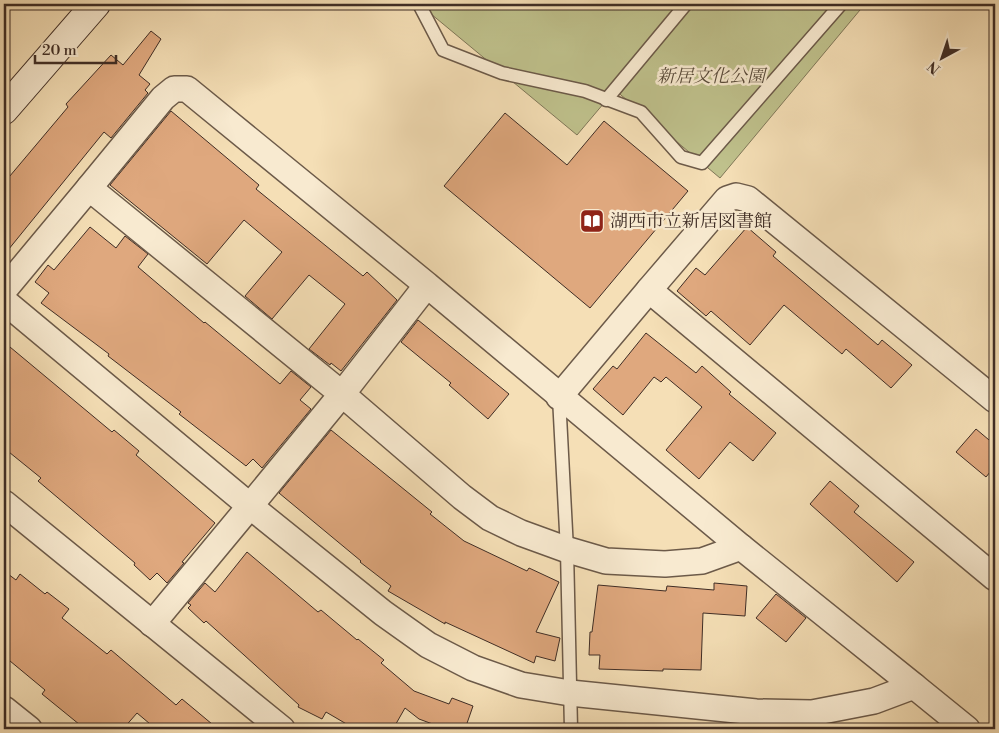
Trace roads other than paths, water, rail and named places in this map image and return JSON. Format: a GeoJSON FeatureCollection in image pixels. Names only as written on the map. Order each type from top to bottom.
{"type":"FeatureCollection","features":[{"type":"Feature","properties":{"kind":"street"},"geometry":{"type":"LineString","coordinates":[[4,110],[96,4]]}},
{"type":"Feature","properties":{"kind":"street"},"geometry":{"type":"LineString","coordinates":[[4,290],[163,98],[174,89],[187,88],[741,547],[967,729]]}},
{"type":"Feature","properties":{"kind":"street"},"geometry":{"type":"LineString","coordinates":[[89,188],[342,394],[462,497],[490,518],[521,533],[567,550],[606,561],[665,564],[702,561],[741,547]]}},
{"type":"Feature","properties":{"kind":"street"},"geometry":{"type":"LineString","coordinates":[[559,397],[726,199],[736,196],[748,199],[995,400]]}},
{"type":"Feature","properties":{"kind":"street"},"geometry":{"type":"LineString","coordinates":[[152,624],[342,394],[426,285]]}},
{"type":"Feature","properties":{"kind":"street"},"geometry":{"type":"LineString","coordinates":[[649,290],[995,578]]}},
{"type":"Feature","properties":{"kind":"street"},"geometry":{"type":"LineString","coordinates":[[4,301],[250,506],[383,613],[428,645],[473,668],[520,685],[570,693],[756,712],[812,713],[874,701],[914,686]]}},
{"type":"Feature","properties":{"kind":"street"},"geometry":{"type":"LineString","coordinates":[[4,503],[282,729]]}},
{"type":"Feature","properties":{"kind":"street"},"geometry":{"type":"LineString","coordinates":[[4,709],[29,729]]}},
{"type":"Feature","properties":{"kind":"lane"},"geometry":{"type":"LineString","coordinates":[[419,4],[443,50],[502,73],[585,91],[641,112],[681,157],[702,163],[841,4]]}},
{"type":"Feature","properties":{"kind":"lane"},"geometry":{"type":"LineString","coordinates":[[606,100],[686,4]]}},
{"type":"Feature","properties":{"kind":"lane"},"geometry":{"type":"LineString","coordinates":[[559,397],[567,550],[572,729]]}},
{"type":"Feature","properties":{"kind":"place","name":"湖西市立新居図書館"},"geometry":{"type":"Point","coordinates":[592,221]}},
{"type":"Feature","properties":{"kind":"park label","name":"新居文化公園"},"geometry":{"type":"Point","coordinates":[711,76]}}]}
